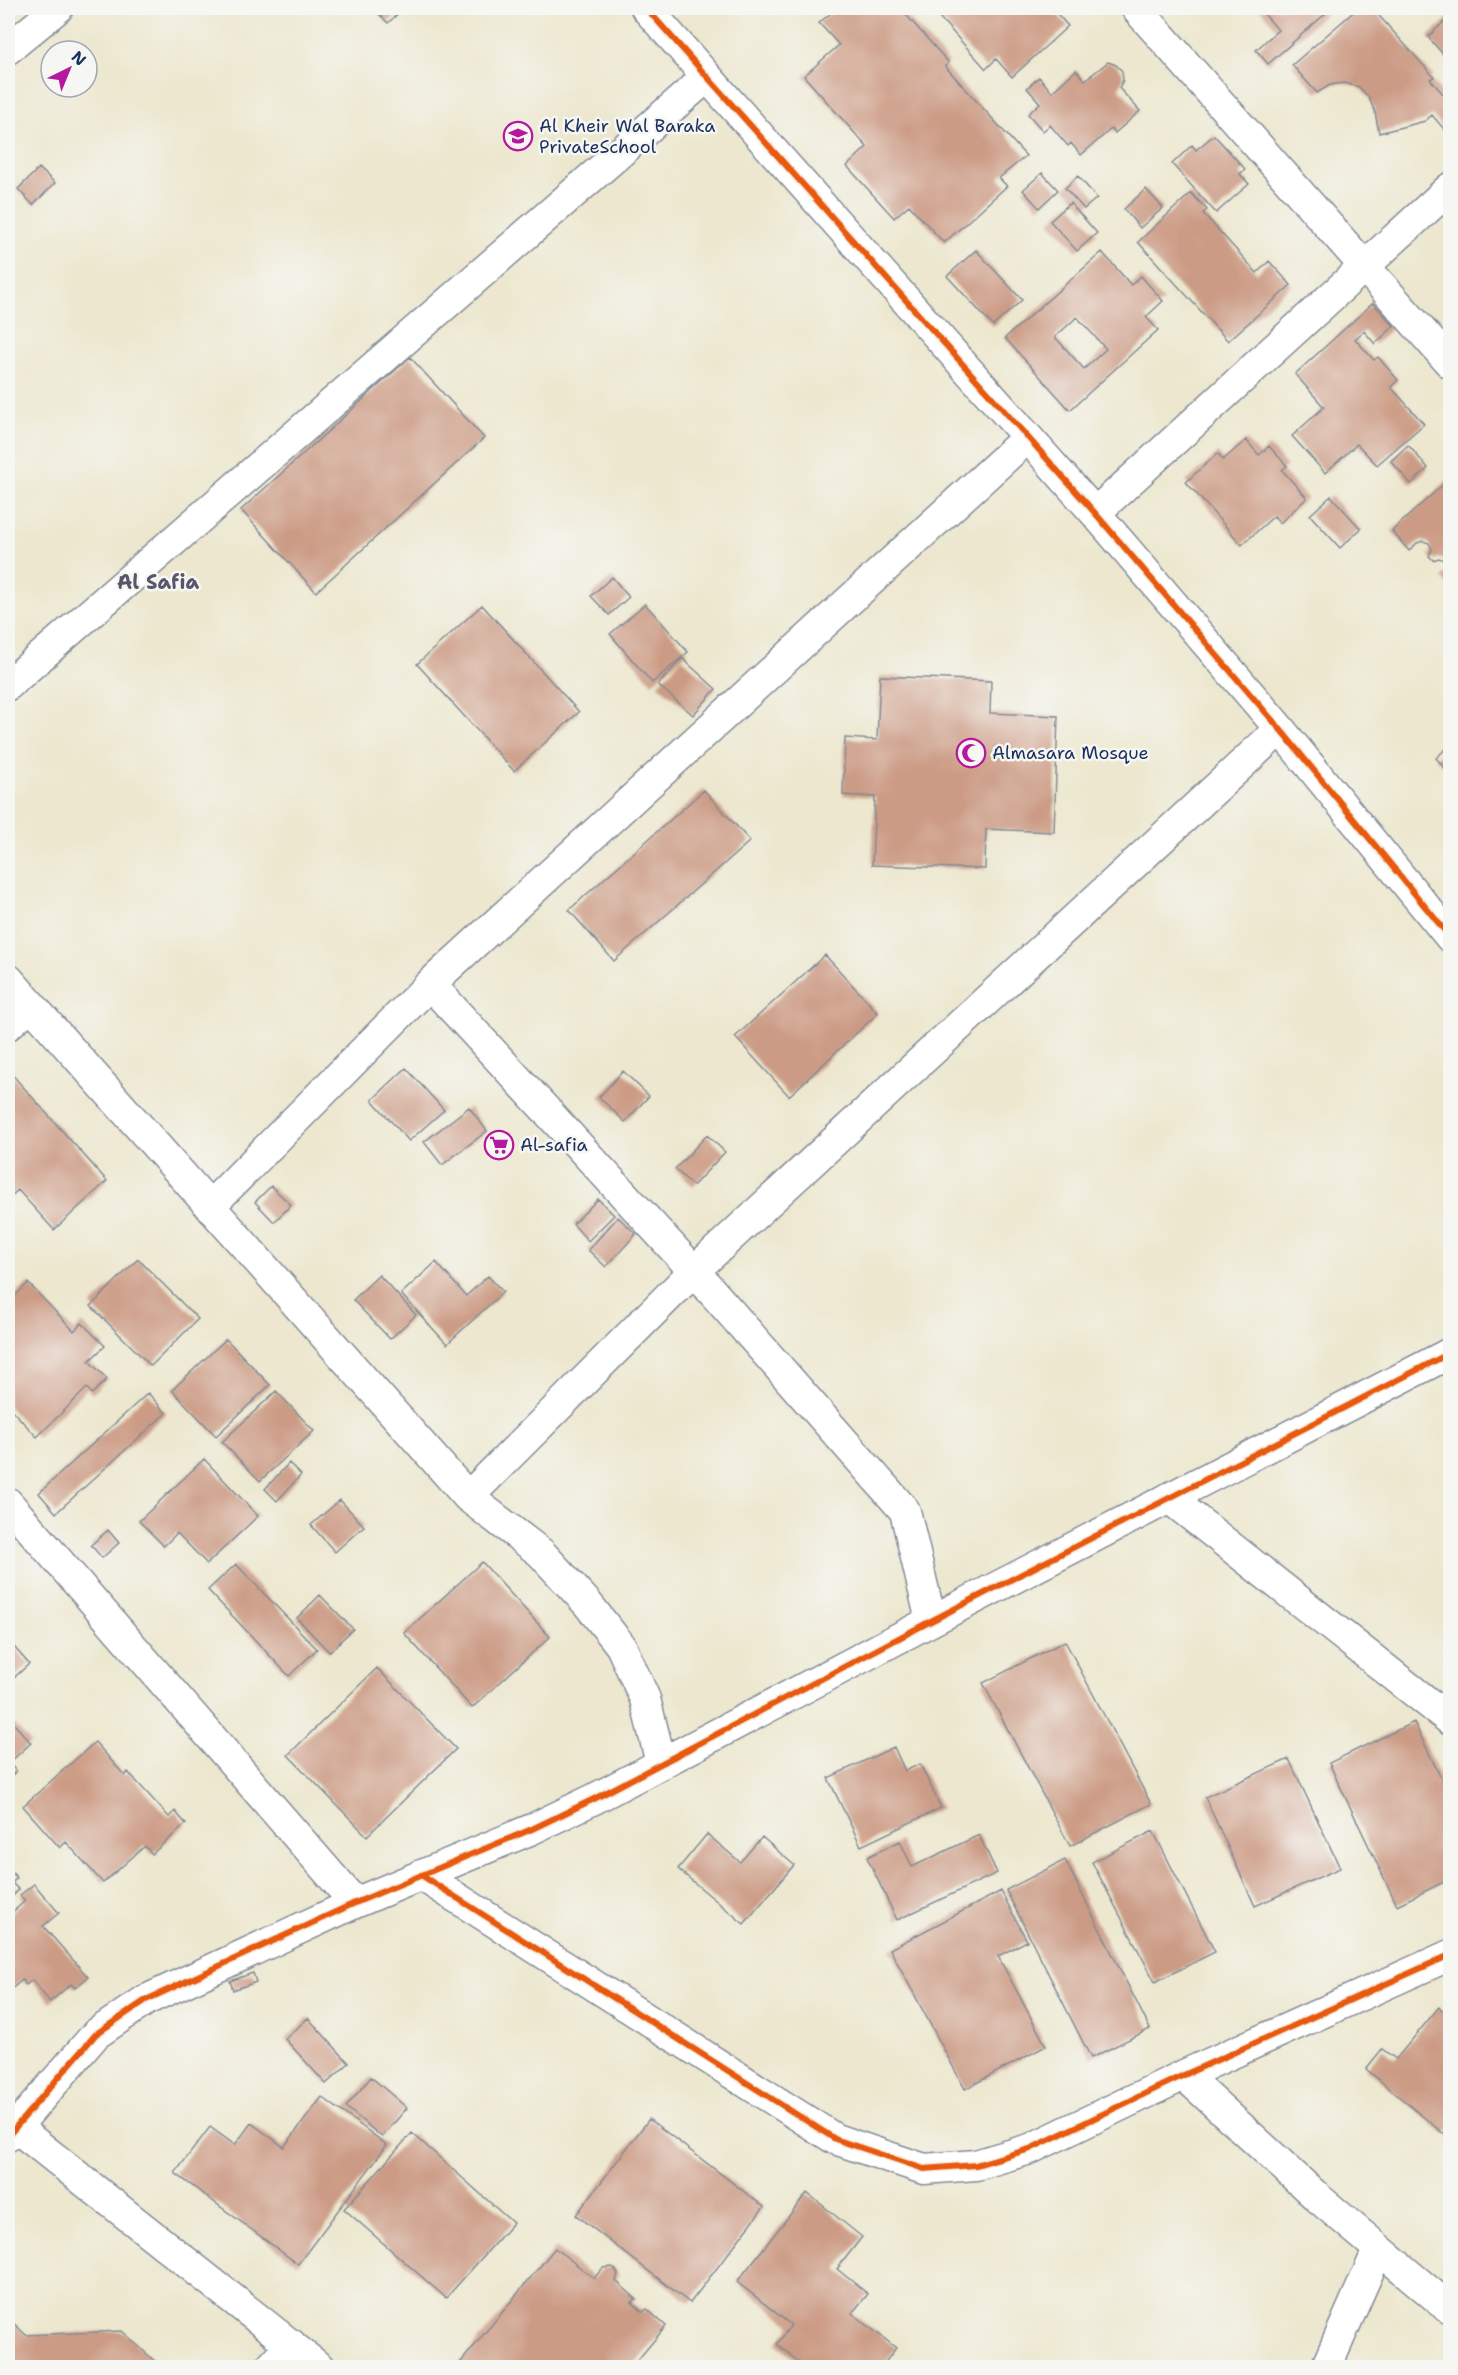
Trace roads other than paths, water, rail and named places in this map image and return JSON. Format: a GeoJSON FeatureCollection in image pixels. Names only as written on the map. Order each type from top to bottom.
{"type":"FeatureCollection","features":[{"type":"Feature","properties":{"kind":"street"},"geometry":{"type":"LineString","coordinates":[[8,49],[56,8]]}},
{"type":"Feature","properties":{"kind":"street"},"geometry":{"type":"LineString","coordinates":[[646,8],[1095,513],[1280,729],[1450,937]]}},
{"type":"Feature","properties":{"kind":"street"},"geometry":{"type":"LineString","coordinates":[[1136,8],[1366,265],[1450,363]]}},
{"type":"Feature","properties":{"kind":"street"},"geometry":{"type":"LineString","coordinates":[[8,685],[707,77]]}},
{"type":"Feature","properties":{"kind":"street"},"geometry":{"type":"LineString","coordinates":[[1095,513],[1450,188]]}},
{"type":"Feature","properties":{"kind":"street"},"geometry":{"type":"LineString","coordinates":[[210,1206],[430,984],[1027,438]]}},
{"type":"Feature","properties":{"kind":"street"},"geometry":{"type":"LineString","coordinates":[[468,1497],[693,1271],[1280,729]]}},
{"type":"Feature","properties":{"kind":"street"},"geometry":{"type":"LineString","coordinates":[[8,979],[468,1497],[541,1553],[587,1603],[621,1646],[645,1699],[661,1763]]}},
{"type":"Feature","properties":{"kind":"street"},"geometry":{"type":"LineString","coordinates":[[430,984],[693,1271],[905,1511],[932,1621]]}},
{"type":"Feature","properties":{"kind":"street"},"geometry":{"type":"LineString","coordinates":[[8,1025],[30,1005]]}},
{"type":"Feature","properties":{"kind":"street"},"geometry":{"type":"LineString","coordinates":[[320,2367],[10,2128],[96,2034],[146,2000],[355,1903],[532,1829],[1450,1353]]}},
{"type":"Feature","properties":{"kind":"street"},"geometry":{"type":"LineString","coordinates":[[1169,1498],[1450,1720]]}},
{"type":"Feature","properties":{"kind":"street"},"geometry":{"type":"LineString","coordinates":[[8,1503],[355,1903]]}},
{"type":"Feature","properties":{"kind":"street"},"geometry":{"type":"LineString","coordinates":[[421,1875],[835,2139],[924,2169],[976,2165],[1030,2149],[1184,2075],[1450,1955]]}},
{"type":"Feature","properties":{"kind":"street"},"geometry":{"type":"LineString","coordinates":[[1184,2075],[1378,2250],[1450,2309]]}},
{"type":"Feature","properties":{"kind":"street"},"geometry":{"type":"LineString","coordinates":[[1326,2367],[1378,2250]]}},
{"type":"Feature","properties":{"kind":"street"},"geometry":{"type":"LineString","coordinates":[[269,2367],[291,2344]]}},
{"type":"Feature","properties":{"kind":"place","name":"Al Kheir Wal Baraka PrivateSchool"},"geometry":{"type":"Point","coordinates":[518,136]}},
{"type":"Feature","properties":{"kind":"place","name":"Almasara Mosque"},"geometry":{"type":"Point","coordinates":[971,753]}},
{"type":"Feature","properties":{"kind":"place","name":"Al-safia"},"geometry":{"type":"Point","coordinates":[499,1145]}},
{"type":"Feature","properties":{"kind":"district","name":"Al Safia"},"geometry":{"type":"Point","coordinates":[158,582]}}]}
